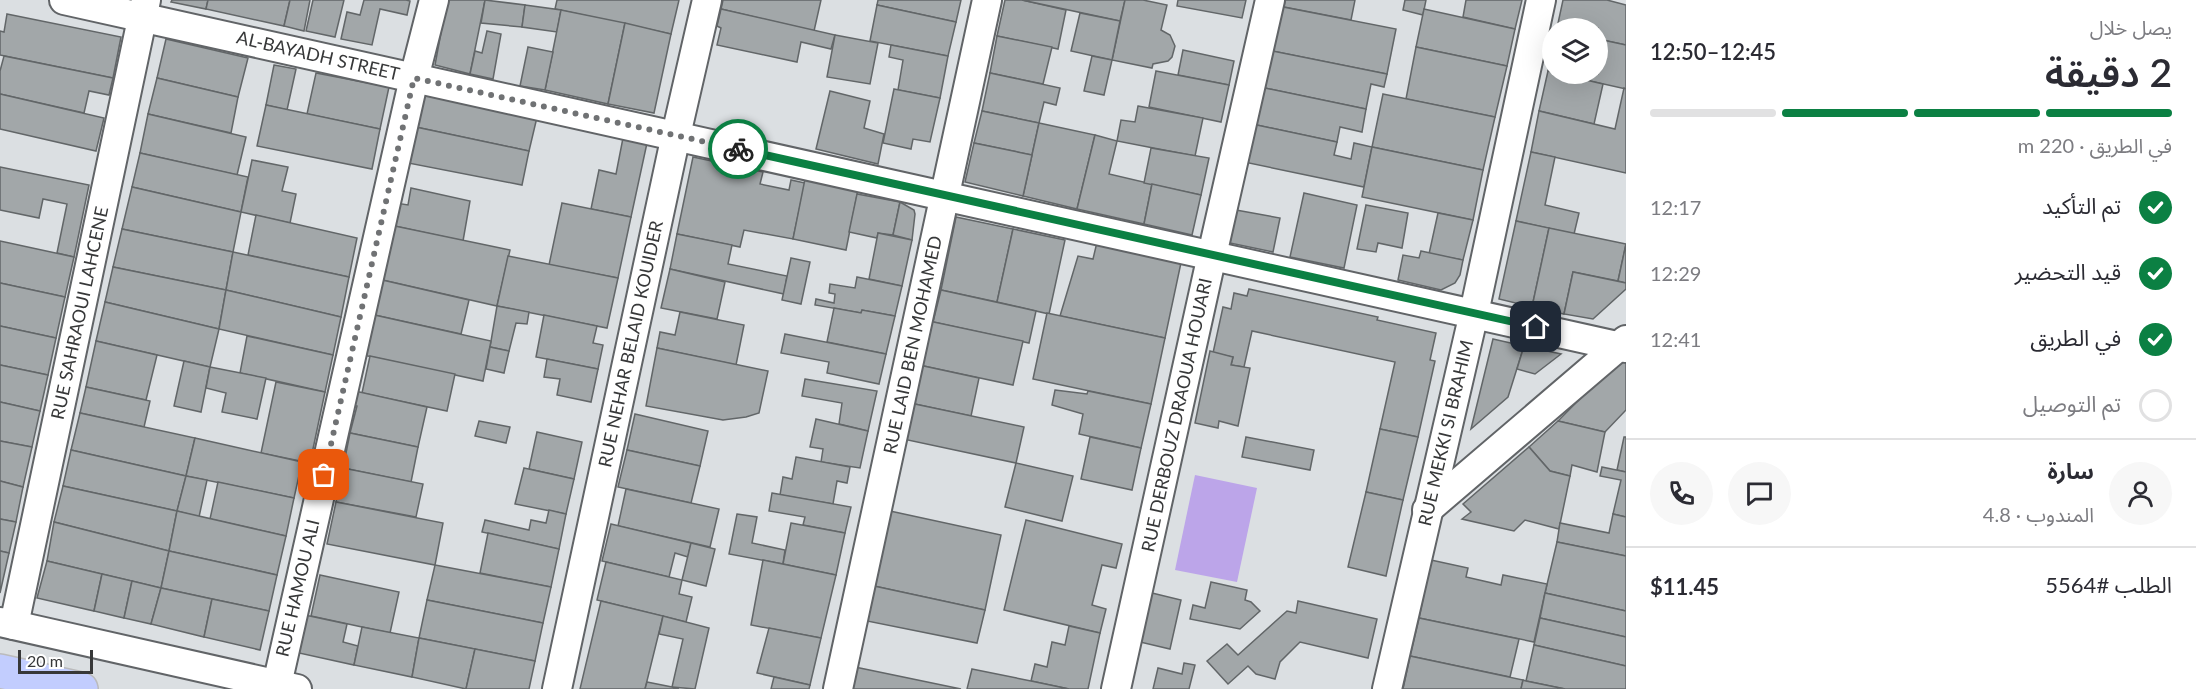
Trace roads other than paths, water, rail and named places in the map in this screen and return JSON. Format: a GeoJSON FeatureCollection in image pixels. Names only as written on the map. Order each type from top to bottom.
{"type":"FeatureCollection","features":[{"type":"Feature","properties":{"kind":"main road"},"geometry":{"type":"LineString","coordinates":[[0,671],[81,689]]}},
{"type":"Feature","properties":{"kind":"street","name":"AL-BAYADH STREET"},"geometry":{"type":"LineString","coordinates":[[64,0],[144,9],[414,78],[1624,345]]}},
{"type":"Feature","properties":{"kind":"street","name":"RUE HAMOU ALI"},"geometry":{"type":"LineString","coordinates":[[283,688],[414,78],[434,0]]}},
{"type":"Feature","properties":{"kind":"street","name":"RUE NEHAR BELAID KOUIDER"},"geometry":{"type":"LineString","coordinates":[[557,689],[707,0]]}},
{"type":"Feature","properties":{"kind":"street","name":"RUE LAID BEN MOHAMED"},"geometry":{"type":"LineString","coordinates":[[838,689],[987,0]]}},
{"type":"Feature","properties":{"kind":"street","name":"RUE DERBOUZ DRAOUA HOUARI"},"geometry":{"type":"LineString","coordinates":[[1116,689],[1270,0]]}},
{"type":"Feature","properties":{"kind":"street","name":"RUE MEKKI SI BRAHIM"},"geometry":{"type":"LineString","coordinates":[[1387,689],[1474,313],[1541,0]]}},
{"type":"Feature","properties":{"kind":"street","name":"RUE SAHRAOUI LAHCENE"},"geometry":{"type":"LineString","coordinates":[[7,624],[144,9]]}},
{"type":"Feature","properties":{"kind":"street"},"geometry":{"type":"LineString","coordinates":[[1427,510],[1624,345]]}},
{"type":"Feature","properties":{"kind":"street"},"geometry":{"type":"LineString","coordinates":[[7,624],[283,688]]}}]}
